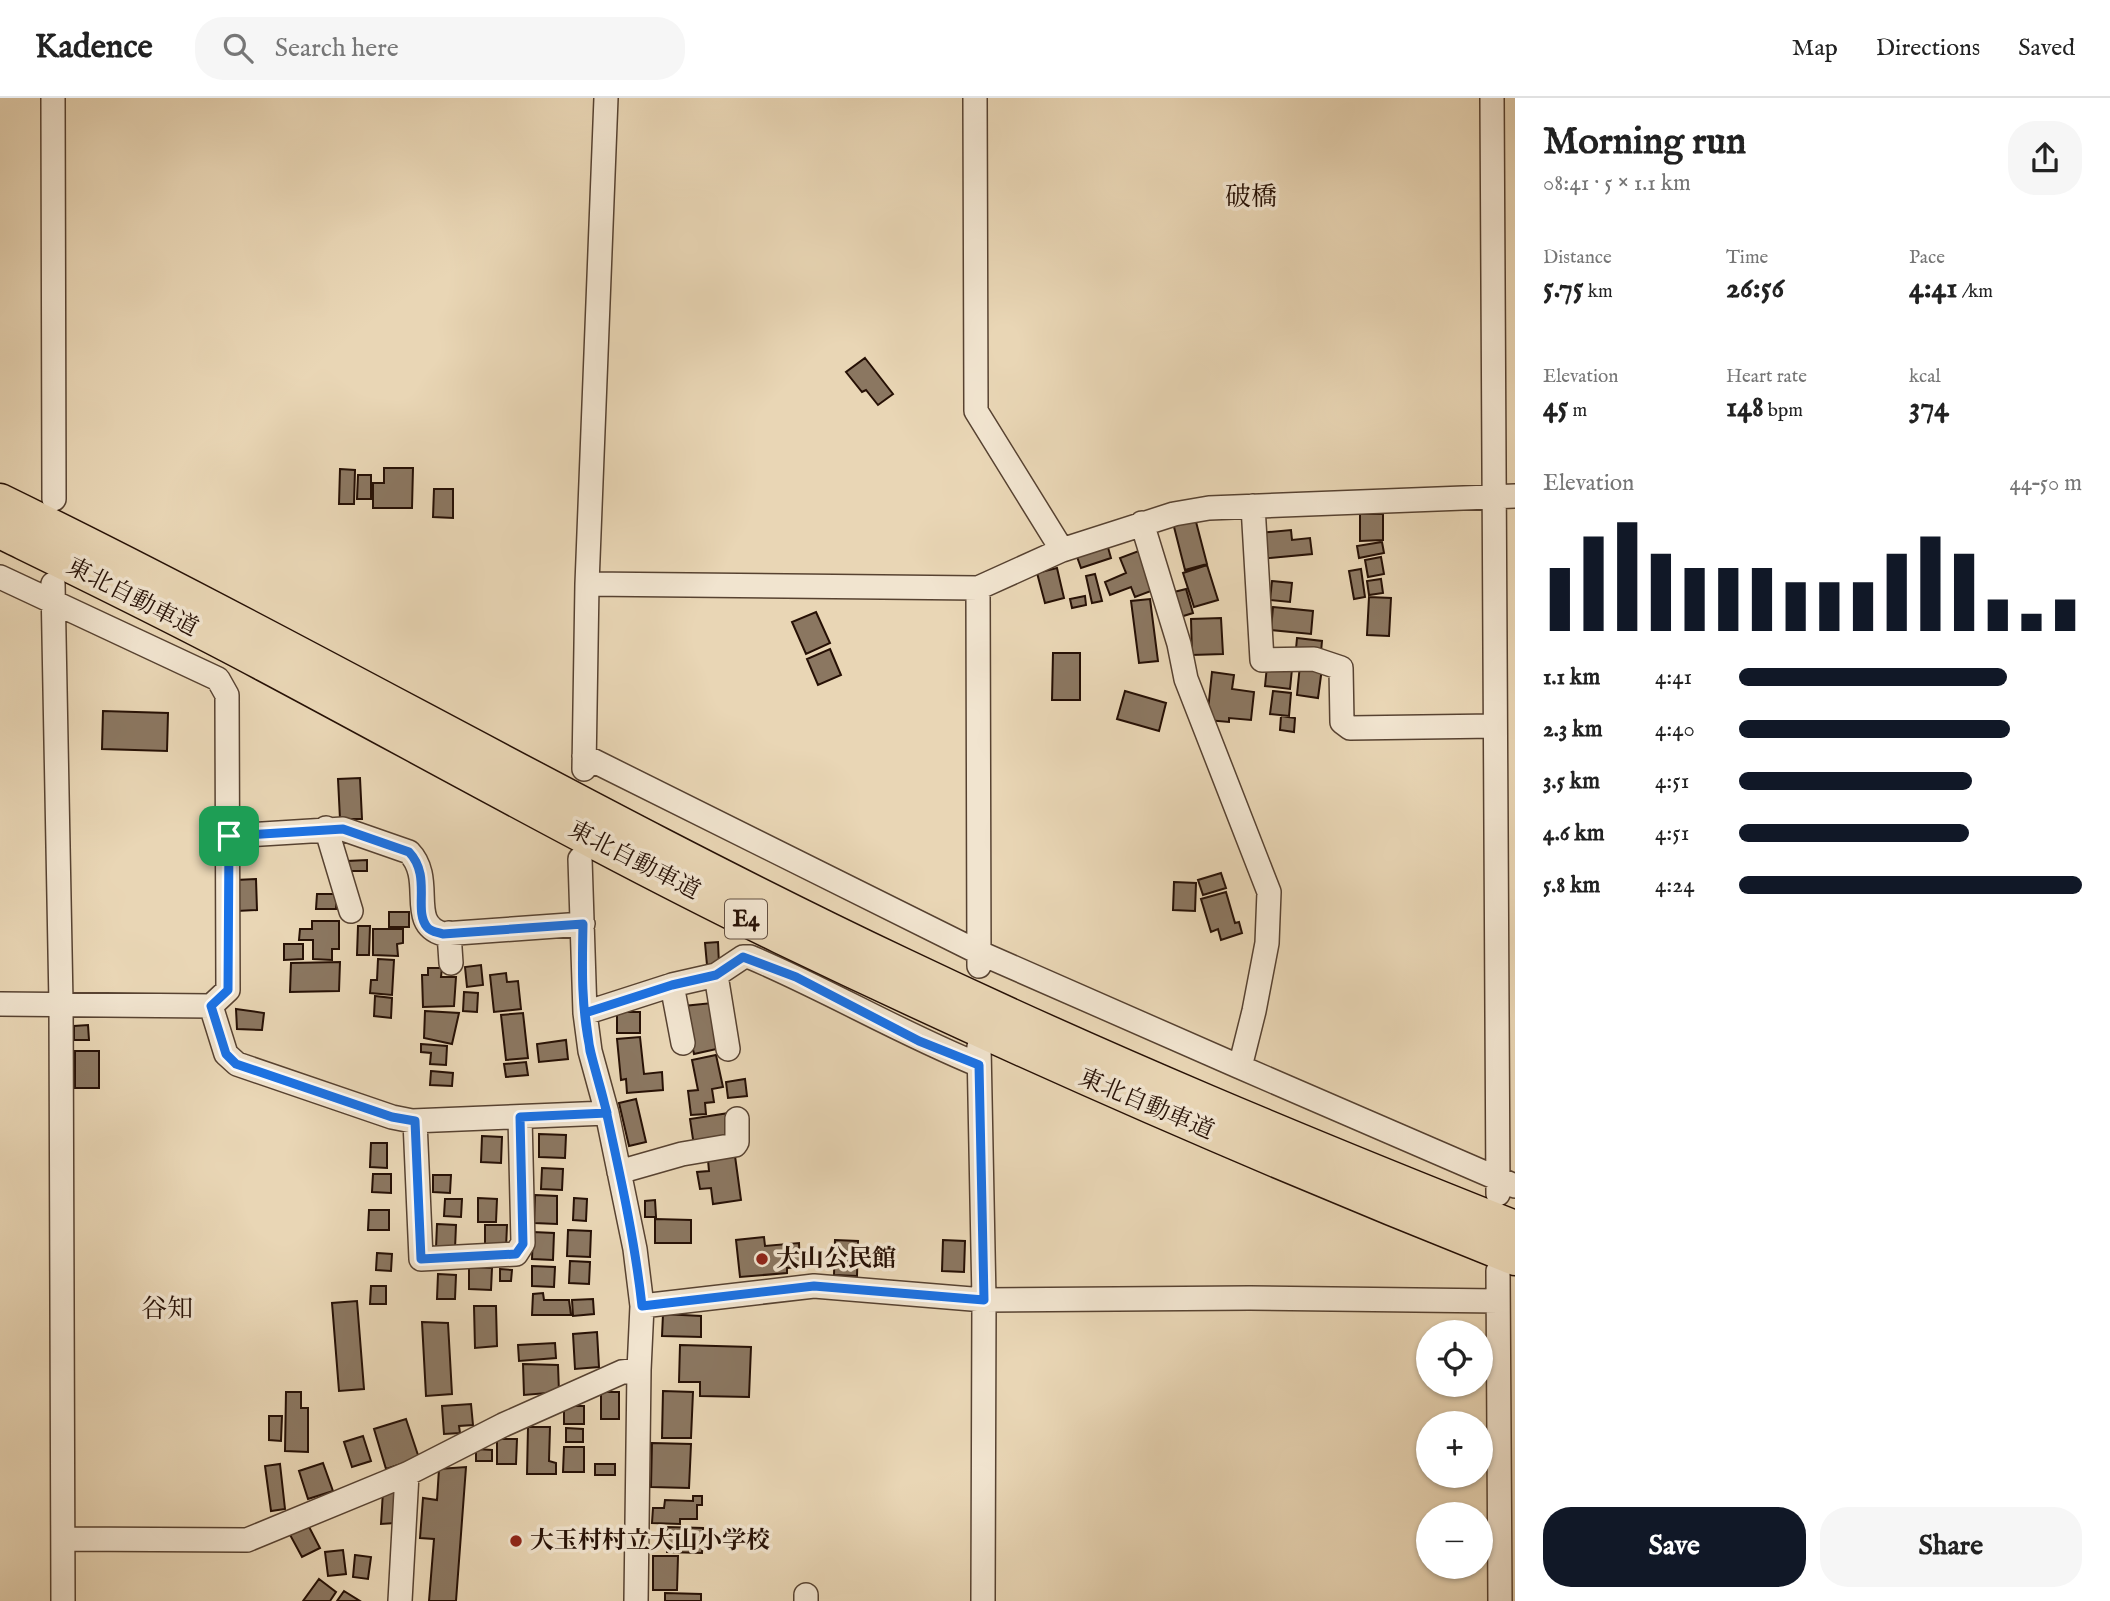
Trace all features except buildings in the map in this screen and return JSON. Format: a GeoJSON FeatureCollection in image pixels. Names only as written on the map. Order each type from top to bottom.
{"type":"FeatureCollection","features":[{"type":"Feature","properties":{"kind":"highway","name":"東北自動車道"},"geometry":{"type":"LineString","coordinates":[[0,500],[141,569],[614,820],[901,964],[1112,1062],[1349,1162],[1515,1227]]}},
{"type":"Feature","properties":{"kind":"highway","name":"東北自動車道"},"geometry":{"type":"LineString","coordinates":[[0,532],[261,663],[603,846],[778,936],[1092,1083],[1343,1190],[1507,1265]]}},
{"type":"Feature","properties":{"kind":"street"},"geometry":{"type":"LineString","coordinates":[[52,98],[54,499]]}},
{"type":"Feature","properties":{"kind":"street"},"geometry":{"type":"LineString","coordinates":[[606,98],[587,584],[584,762],[979,960],[1240,1067],[1503,1187],[1495,726],[1504,496],[1492,98]]}},
{"type":"Feature","properties":{"kind":"street"},"geometry":{"type":"LineString","coordinates":[[975,98],[976,411],[1062,550]]}},
{"type":"Feature","properties":{"kind":"street"},"geometry":{"type":"LineString","coordinates":[[587,584],[978,588],[1062,550],[1174,514],[1209,508],[1504,496]]}},
{"type":"Feature","properties":{"kind":"street"},"geometry":{"type":"LineString","coordinates":[[1253,506],[1262,660],[1314,659],[1341,668],[1342,722],[1350,728],[1495,726]]}},
{"type":"Feature","properties":{"kind":"street"},"geometry":{"type":"LineString","coordinates":[[1142,523],[1179,644],[1186,679],[1269,892],[1267,943],[1240,1067]]}},
{"type":"Feature","properties":{"kind":"street"},"geometry":{"type":"LineString","coordinates":[[0,577],[54,594],[218,679],[228,695],[229,836],[228,990],[211,1006],[0,1004]]}},
{"type":"Feature","properties":{"kind":"street"},"geometry":{"type":"LineString","coordinates":[[978,588],[979,960]]}},
{"type":"Feature","properties":{"kind":"street"},"geometry":{"type":"LineString","coordinates":[[54,594],[61,1003],[63,1601]]}},
{"type":"Feature","properties":{"kind":"street"},"geometry":{"type":"LineString","coordinates":[[326,828],[351,911]]}},
{"type":"Feature","properties":{"kind":"street"},"geometry":{"type":"LineString","coordinates":[[229,836],[343,829],[409,852],[419,865],[427,927],[432,931],[449,933],[583,924]]}},
{"type":"Feature","properties":{"kind":"street"},"geometry":{"type":"LineString","coordinates":[[580,859],[582,960],[590,1051],[607,1113],[635,1249],[642,1306],[636,1601]]}},
{"type":"Feature","properties":{"kind":"street"},"geometry":{"type":"LineString","coordinates":[[449,933],[452,962]]}},
{"type":"Feature","properties":{"kind":"street"},"geometry":{"type":"LineString","coordinates":[[585,1013],[672,985],[716,975],[743,957],[750,957],[796,977],[919,1041],[979,1056],[984,1300],[983,1601]]}},
{"type":"Feature","properties":{"kind":"street"},"geometry":{"type":"LineString","coordinates":[[716,975],[728,1049]]}},
{"type":"Feature","properties":{"kind":"street"},"geometry":{"type":"LineString","coordinates":[[672,985],[682,1043]]}},
{"type":"Feature","properties":{"kind":"street"},"geometry":{"type":"LineString","coordinates":[[211,1006],[226,1054],[236,1064],[392,1117],[415,1121],[607,1113]]}},
{"type":"Feature","properties":{"kind":"street"},"geometry":{"type":"LineString","coordinates":[[415,1121],[421,1259],[516,1254],[523,1244],[520,1117]]}},
{"type":"Feature","properties":{"kind":"street"},"geometry":{"type":"LineString","coordinates":[[618,1172],[682,1154],[735,1145],[737,1119]]}},
{"type":"Feature","properties":{"kind":"street"},"geometry":{"type":"LineString","coordinates":[[1500,1601],[1498,1301],[1507,1265]]}},
{"type":"Feature","properties":{"kind":"street"},"geometry":{"type":"LineString","coordinates":[[642,1306],[814,1286],[984,1300],[1250,1298],[1498,1301]]}},
{"type":"Feature","properties":{"kind":"street"},"geometry":{"type":"LineString","coordinates":[[63,1539],[247,1540],[407,1474],[557,1400],[622,1372],[639,1370]]}},
{"type":"Feature","properties":{"kind":"street"},"geometry":{"type":"LineString","coordinates":[[400,1601],[407,1474]]}},
{"type":"Feature","properties":{"kind":"place","name":"大山公民館"},"geometry":{"type":"Point","coordinates":[762,1259]}},
{"type":"Feature","properties":{"kind":"place","name":"大玉村村立大山小学校"},"geometry":{"type":"Point","coordinates":[516,1541]}},
{"type":"Feature","properties":{"kind":"district","name":"破橋"},"geometry":{"type":"Point","coordinates":[1251,197]}},
{"type":"Feature","properties":{"kind":"district","name":"谷知"},"geometry":{"type":"Point","coordinates":[167,1309]}},
{"type":"Feature","properties":{"kind":"route"},"geometry":{"type":"LineString","coordinates":[[229,836],[228,990],[211,1006],[226,1054],[236,1064],[392,1117],[415,1121],[421,1259],[516,1254],[523,1244],[520,1117],[607,1113],[590,1051],[585,1013],[672,985],[716,975],[743,957],[750,957],[796,977],[919,1041],[979,1065],[984,1300],[814,1286],[642,1306],[635,1249],[607,1113],[590,1051],[585,1013],[582,960],[583,924],[443,934],[432,931],[424,921],[421,873],[419,865],[409,852],[343,829],[229,836]]}}]}
